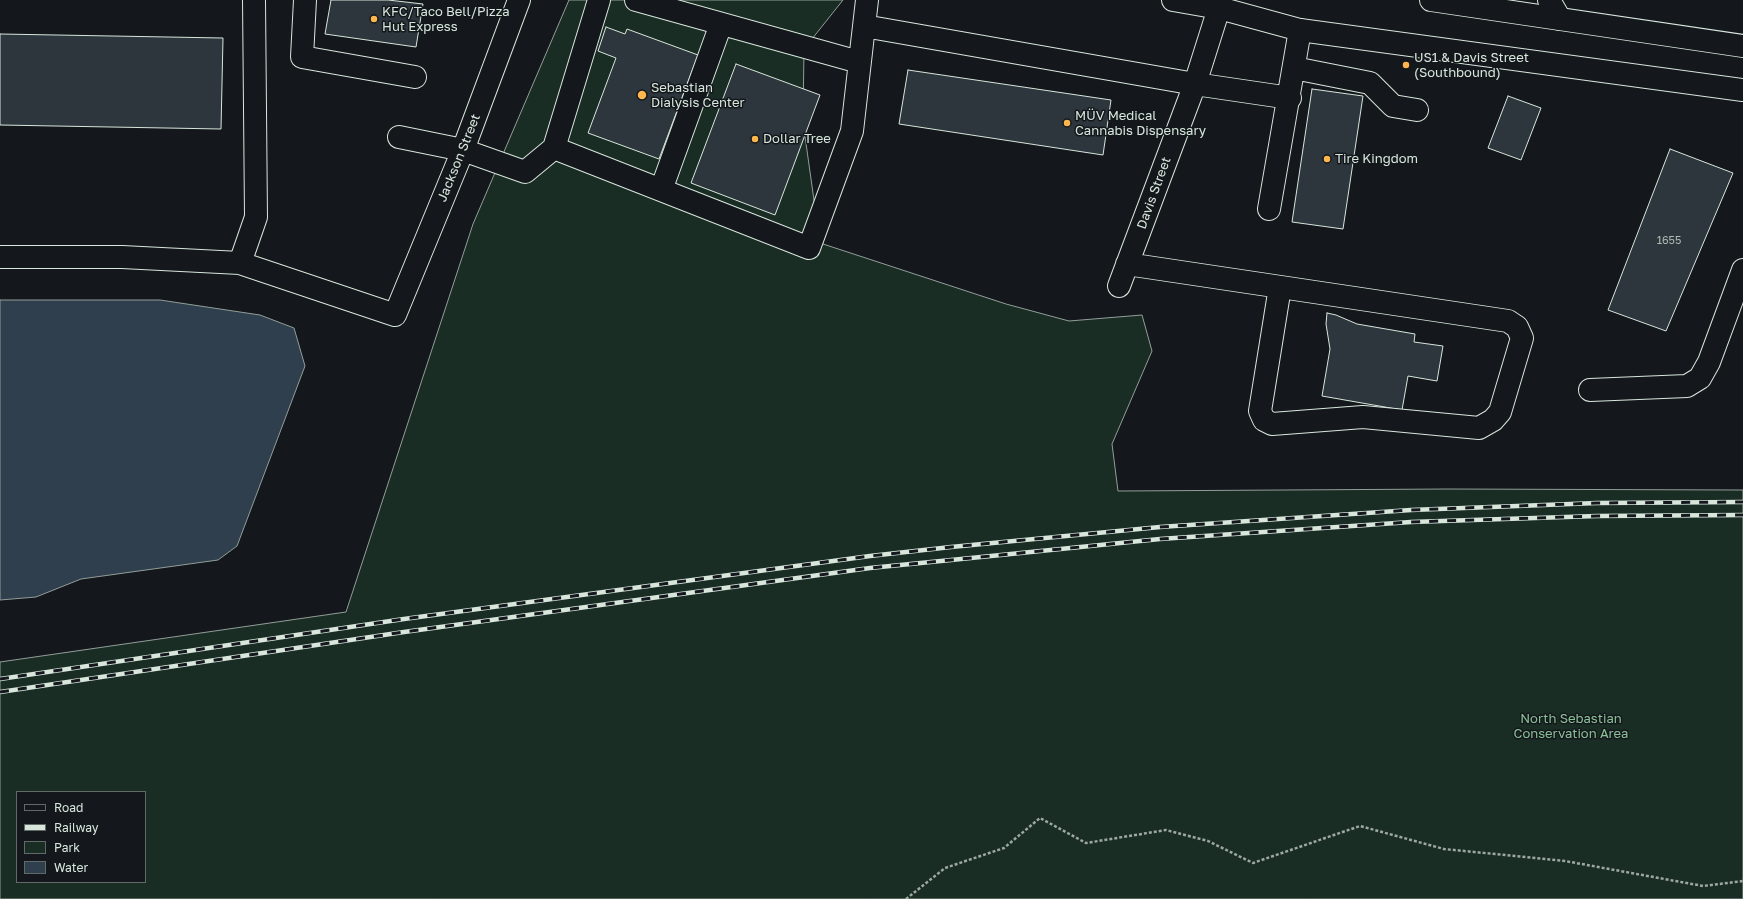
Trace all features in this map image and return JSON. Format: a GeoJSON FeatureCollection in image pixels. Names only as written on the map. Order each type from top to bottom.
{"type":"FeatureCollection","features":[{"type":"Feature","properties":{"kind":"main road"},"geometry":{"type":"LineString","coordinates":[[0,257],[122,257],[240,264],[256,217],[254,0]]}},
{"type":"Feature","properties":{"kind":"main road"},"geometry":{"type":"LineString","coordinates":[[305,0],[302,57],[415,77]]}},
{"type":"Feature","properties":{"kind":"main road","name":"Jackson Street"},"geometry":{"type":"LineString","coordinates":[[240,264],[395,315],[463,150],[519,0]]}},
{"type":"Feature","properties":{"kind":"main road"},"geometry":{"type":"LineString","coordinates":[[399,137],[463,150],[525,172],[554,148],[599,0]]}},
{"type":"Feature","properties":{"kind":"main road"},"geometry":{"type":"LineString","coordinates":[[636,0],[859,62]]}},
{"type":"Feature","properties":{"kind":"main road"},"geometry":{"type":"LineString","coordinates":[[554,148],[809,248],[852,131],[867,0]]}},
{"type":"Feature","properties":{"kind":"main road"},"geometry":{"type":"LineString","coordinates":[[1173,0],[1219,8],[1300,30],[1743,90]]}},
{"type":"Feature","properties":{"kind":"main road"},"geometry":{"type":"LineString","coordinates":[[1219,8],[1245,0]]}},
{"type":"Feature","properties":{"kind":"main road"},"geometry":{"type":"LineString","coordinates":[[1431,0],[1743,46]]}},
{"type":"Feature","properties":{"kind":"main road"},"geometry":{"type":"LineString","coordinates":[[1549,0],[1560,18]]}},
{"type":"Feature","properties":{"kind":"main road","name":"Davis Street"},"geometry":{"type":"LineString","coordinates":[[1119,286],[1195,84],[1219,8]]}},
{"type":"Feature","properties":{"kind":"main road"},"geometry":{"type":"LineString","coordinates":[[661,190],[721,24]]}},
{"type":"Feature","properties":{"kind":"main road"},"geometry":{"type":"LineString","coordinates":[[864,26],[1195,84],[1290,98]]}},
{"type":"Feature","properties":{"kind":"main road"},"geometry":{"type":"LineString","coordinates":[[1269,209],[1290,98],[1300,30]]}},
{"type":"Feature","properties":{"kind":"main road"},"geometry":{"type":"LineString","coordinates":[[1294,68],[1370,83],[1393,106],[1418,110]]}},
{"type":"Feature","properties":{"kind":"main road"},"geometry":{"type":"LineString","coordinates":[[1127,264],[1508,321],[1516,327],[1522,338],[1500,412],[1493,420],[1479,428],[1363,417],[1272,424],[1264,420],[1260,411],[1280,287]]}},
{"type":"Feature","properties":{"kind":"main road"},"geometry":{"type":"LineString","coordinates":[[1590,390],[1687,386],[1700,378],[1709,362],[1743,270]]}},
{"type":"Feature","properties":{"kind":"path"},"geometry":{"type":"LineString","coordinates":[[906,899],[945,868],[1004,848],[1040,818],[1086,843],[1166,830],[1208,841],[1253,863],[1360,826],[1444,849],[1565,861],[1703,886],[1743,881]]}},
{"type":"Feature","properties":{"kind":"green space","name":"North Sebastian Conservation Area"},"geometry":{"type":"Polygon","coordinates":[[[569,0],[843,0],[804,49],[803,122],[820,243],[1006,304],[1069,321],[1142,315],[1152,351],[1112,444],[1118,491],[1448,489],[1743,490],[1743,899],[0,899],[0,662],[346,612],[473,224],[569,0]]]}},
{"type":"Feature","properties":{"kind":"water"},"geometry":{"type":"Polygon","coordinates":[[[0,300],[160,300],[260,315],[294,328],[305,366],[237,546],[218,560],[81,579],[36,597],[0,600],[0,300]]]}},
{"type":"Feature","properties":{"kind":"building","name":"KFC/Taco Bell/Pizza Hut Express"},"geometry":{"type":"Polygon","coordinates":[[[331,0],[388,0],[423,4],[416,47],[325,34],[331,0]]]}},
{"type":"Feature","properties":{"kind":"building","name":"Sebastian Dialysis Center"},"geometry":{"type":"Polygon","coordinates":[[[606,27],[625,34],[627,29],[698,55],[659,159],[588,133],[616,58],[598,51],[606,27]]]}},
{"type":"Feature","properties":{"kind":"building"},"geometry":{"type":"Polygon","coordinates":[[[0,34],[223,38],[221,129],[0,125],[0,34]]]}},
{"type":"Feature","properties":{"kind":"building","name":"Dollar Tree"},"geometry":{"type":"Polygon","coordinates":[[[736,64],[820,95],[775,215],[691,183],[736,64]]]}},
{"type":"Feature","properties":{"kind":"building"},"geometry":{"type":"Polygon","coordinates":[[[908,70],[1111,100],[1103,155],[899,124],[908,70]]]}},
{"type":"Feature","properties":{"kind":"building","name":"Tire Kingdom"},"geometry":{"type":"Polygon","coordinates":[[[1312,89],[1363,96],[1343,229],[1292,222],[1312,89]]]}},
{"type":"Feature","properties":{"kind":"building"},"geometry":{"type":"Polygon","coordinates":[[[1508,96],[1541,108],[1521,160],[1488,148],[1508,96]]]}},
{"type":"Feature","properties":{"kind":"building"},"geometry":{"type":"Polygon","coordinates":[[[1670,149],[1733,173],[1666,331],[1608,310],[1670,149]]]}},
{"type":"Feature","properties":{"kind":"building"},"geometry":{"type":"Polygon","coordinates":[[[1327,313],[1336,315],[1357,324],[1415,334],[1414,342],[1443,346],[1437,381],[1408,376],[1402,410],[1322,396],[1330,349],[1326,324],[1327,313]]]}},
{"type":"Feature","properties":{"kind":"railway"},"geometry":{"type":"LineString","coordinates":[[0,679],[404,619],[870,556],[951,547],[1160,527],[1411,510],[1597,503],[1743,502]]}},
{"type":"Feature","properties":{"kind":"railway"},"geometry":{"type":"LineString","coordinates":[[0,692],[404,632],[870,568],[1160,539],[1411,522],[1597,516],[1743,515]]}},
{"type":"Feature","properties":{"kind":"place","name":"KFC/Taco Bell/Pizza Hut Express"},"geometry":{"type":"Point","coordinates":[374,19]}},
{"type":"Feature","properties":{"kind":"place","name":"US1 & Davis Street (Southbound)"},"geometry":{"type":"Point","coordinates":[1406,65]}},
{"type":"Feature","properties":{"kind":"place","name":"Sebastian Dialysis Center"},"geometry":{"type":"Point","coordinates":[642,95]}},
{"type":"Feature","properties":{"kind":"place","name":"MÜV Medical Cannabis Dispensary"},"geometry":{"type":"Point","coordinates":[1067,123]}},
{"type":"Feature","properties":{"kind":"place","name":"Dollar Tree"},"geometry":{"type":"Point","coordinates":[755,139]}},
{"type":"Feature","properties":{"kind":"place","name":"Tire Kingdom"},"geometry":{"type":"Point","coordinates":[1327,159]}}]}
